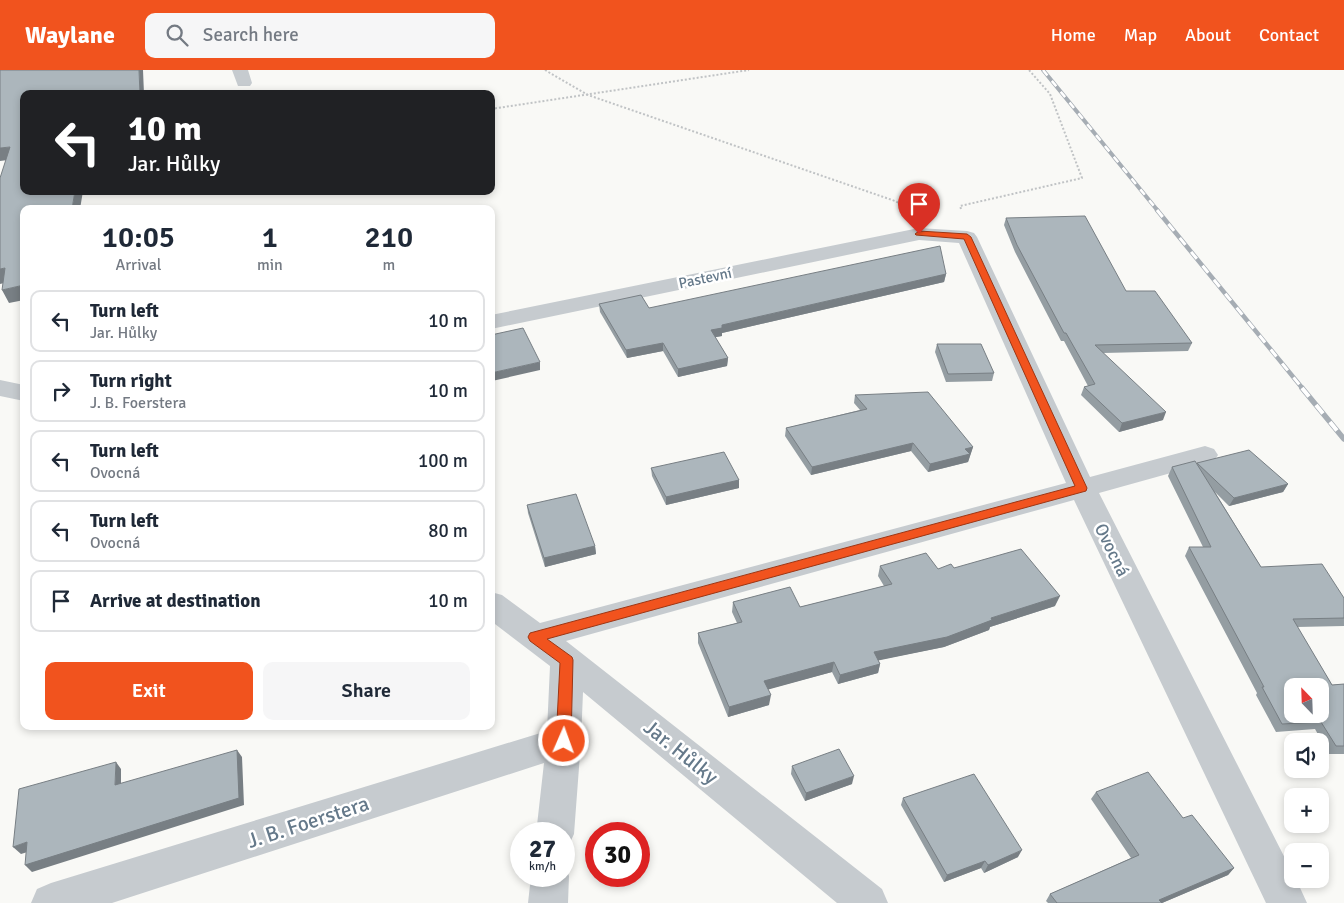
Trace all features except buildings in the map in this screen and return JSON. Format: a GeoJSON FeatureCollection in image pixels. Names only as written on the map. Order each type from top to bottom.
{"type":"FeatureCollection","features":[{"type":"Feature","properties":{"kind":"street"},"geometry":{"type":"LineString","coordinates":[[915,221],[967,237]]}},
{"type":"Feature","properties":{"kind":"street","name":"Pastevní"},"geometry":{"type":"LineString","coordinates":[[495,321],[915,221]]}},
{"type":"Feature","properties":{"kind":"street","name":"Ovocná"},"geometry":{"type":"LineString","coordinates":[[967,237],[1082,488],[1287,903]]}},
{"type":"Feature","properties":{"kind":"street"},"geometry":{"type":"LineString","coordinates":[[0,388],[20,392]]}},
{"type":"Feature","properties":{"kind":"street"},"geometry":{"type":"LineString","coordinates":[[535,637],[1205,455]]}},
{"type":"Feature","properties":{"kind":"street","name":"Jar. Hůlky"},"geometry":{"type":"LineString","coordinates":[[495,607],[567,660],[868,903]]}},
{"type":"Feature","properties":{"kind":"street"},"geometry":{"type":"LineString","coordinates":[[555,822],[564,741],[567,660]]}},
{"type":"Feature","properties":{"kind":"street","name":"J. B. Foerstera"},"geometry":{"type":"LineString","coordinates":[[51,903],[564,741]]}},
{"type":"Feature","properties":{"kind":"street"},"geometry":{"type":"LineString","coordinates":[[548,903],[549,887]]}},
{"type":"Feature","properties":{"kind":"path"},"geometry":{"type":"LineString","coordinates":[[545,70],[588,95],[895,201],[915,221]]}},
{"type":"Feature","properties":{"kind":"path"},"geometry":{"type":"LineString","coordinates":[[495,108],[750,70]]}},
{"type":"Feature","properties":{"kind":"path"},"geometry":{"type":"LineString","coordinates":[[967,237],[960,206],[1082,178],[1050,94],[1029,70]]}},
{"type":"Feature","properties":{"kind":"railway"},"geometry":{"type":"LineString","coordinates":[[1043,70],[1158,211]]}},
{"type":"Feature","properties":{"kind":"railway"},"geometry":{"type":"LineString","coordinates":[[1157,210],[1303,389]]}},
{"type":"Feature","properties":{"kind":"railway"},"geometry":{"type":"LineString","coordinates":[[1302,388],[1344,439]]}},
{"type":"Feature","properties":{"kind":"route"},"geometry":{"type":"LineString","coordinates":[[564,741],[567,660],[535,637],[1082,488],[967,237],[919,234]]}}]}
